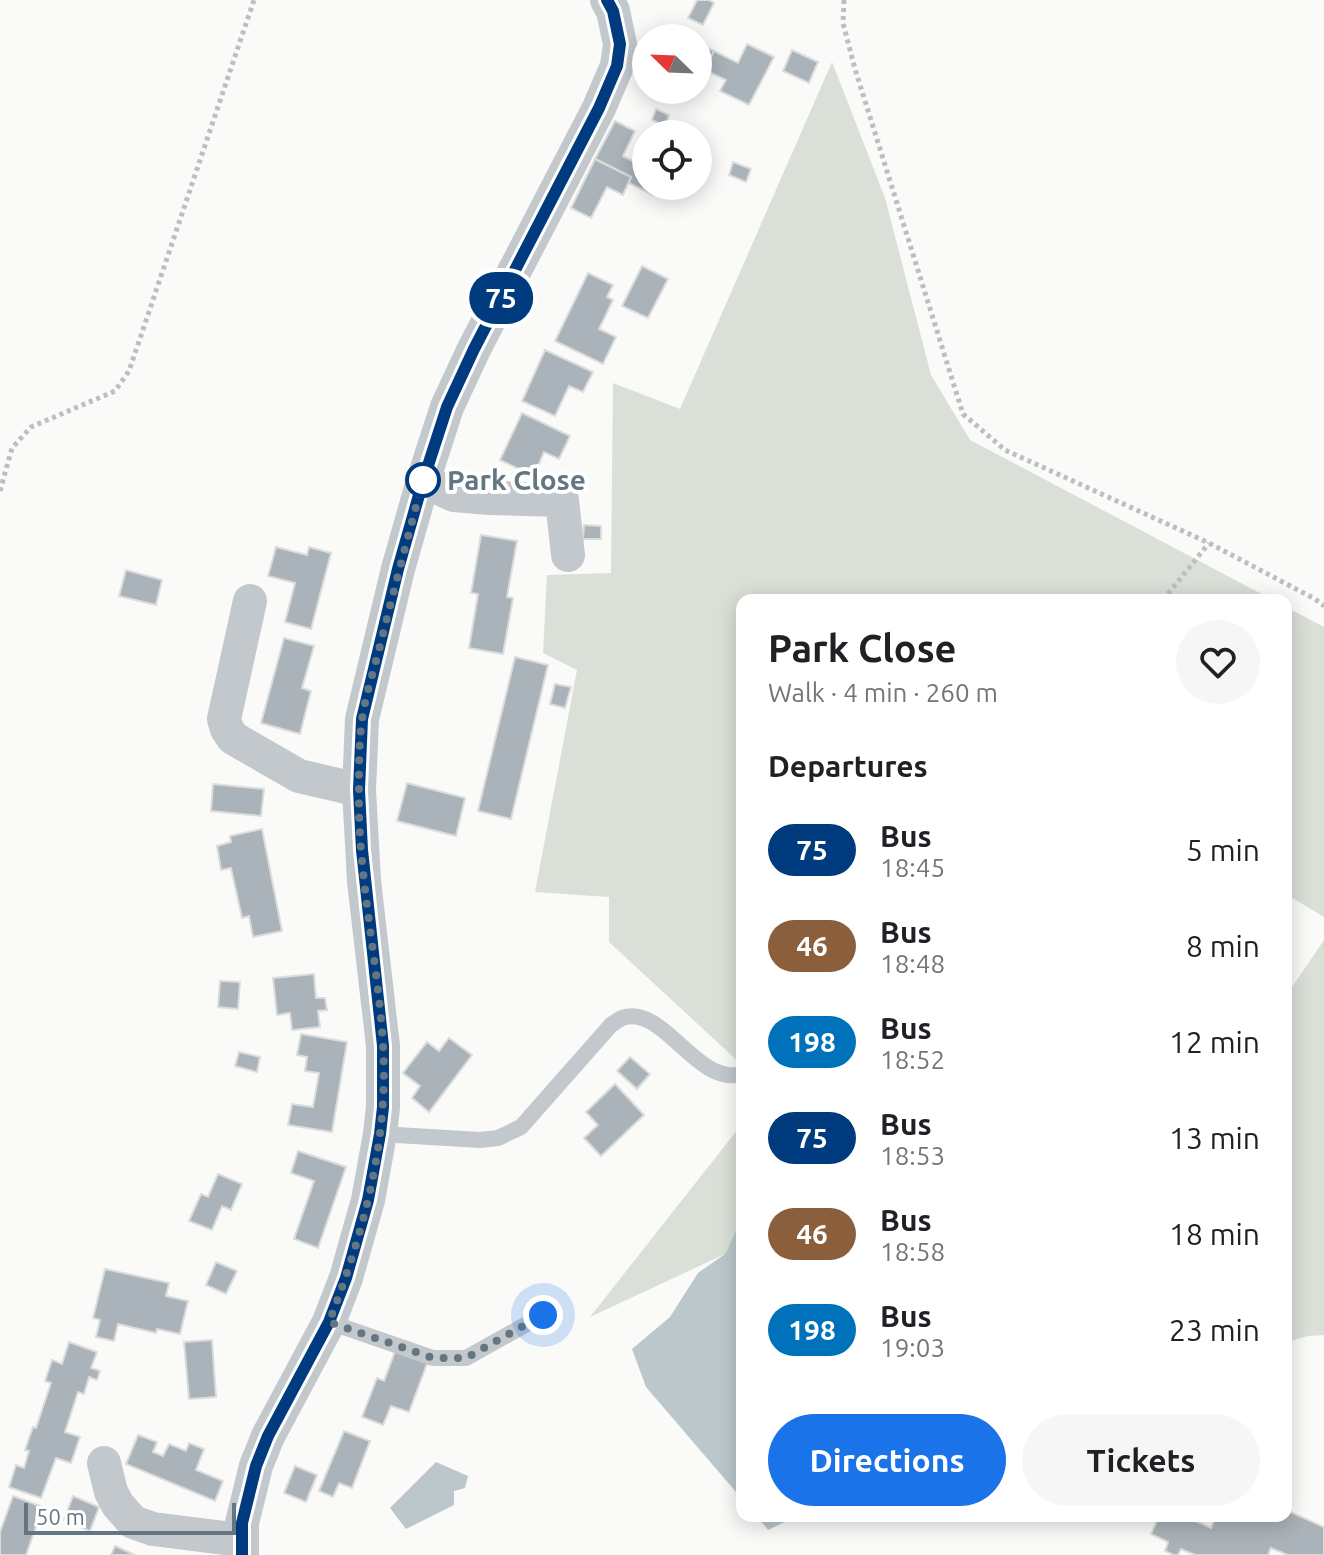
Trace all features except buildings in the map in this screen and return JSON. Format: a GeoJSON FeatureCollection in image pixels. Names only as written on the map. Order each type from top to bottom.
{"type":"FeatureCollection","features":[{"type":"Feature","properties":{"kind":"street"},"geometry":{"type":"LineString","coordinates":[[104,1463],[111,1492],[133,1522],[242,1548],[242,1523],[268,1436],[329,1322],[346,1278],[364,1213],[383,1107],[383,1046],[364,881],[359,790],[362,719],[398,569],[447,407],[599,108],[617,66],[620,44],[613,11],[607,0]]}},
{"type":"Feature","properties":{"kind":"street"},"geometry":{"type":"LineString","coordinates":[[423,481],[454,495],[562,500],[568,555]]}},
{"type":"Feature","properties":{"kind":"street"},"geometry":{"type":"LineString","coordinates":[[250,601],[224,719],[227,729],[233,738],[299,776],[359,790]]}},
{"type":"Feature","properties":{"kind":"lane"},"geometry":{"type":"LineString","coordinates":[[380,1134],[480,1140],[511,1133],[521,1127],[611,1025],[624,1017],[638,1017],[652,1023],[709,1068],[723,1075],[736,1076]]}},
{"type":"Feature","properties":{"kind":"lane"},"geometry":{"type":"LineString","coordinates":[[329,1322],[433,1358],[466,1358],[543,1315]]}},
{"type":"Feature","properties":{"kind":"path"},"geometry":{"type":"LineString","coordinates":[[0,491],[12,448],[31,427],[115,391],[129,371],[254,0]]}},
{"type":"Feature","properties":{"kind":"path"},"geometry":{"type":"LineString","coordinates":[[844,0],[843,23],[855,69],[963,414],[1005,450],[1209,543],[1324,606]]}},
{"type":"Feature","properties":{"kind":"path"},"geometry":{"type":"LineString","coordinates":[[1168,594],[1209,543]]}},
{"type":"Feature","properties":{"kind":"shaded area"},"geometry":{"type":"Polygon","coordinates":[[[832,62],[885,198],[931,375],[970,440],[1262,594],[736,594],[736,1059],[609,942],[609,897],[535,892],[577,670],[543,653],[547,575],[611,573],[613,383],[680,409],[832,62]]]}},
{"type":"Feature","properties":{"kind":"shaded area"},"geometry":{"type":"Polygon","coordinates":[[[1292,610],[1324,627],[1324,917],[1292,898],[1292,610]]]}},
{"type":"Feature","properties":{"kind":"shaded area"},"geometry":{"type":"Polygon","coordinates":[[[1324,940],[1324,1335],[1292,1340],[1292,987],[1324,940]]]}},
{"type":"Feature","properties":{"kind":"shaded area"},"geometry":{"type":"Polygon","coordinates":[[[736,1132],[736,1231],[725,1254],[590,1317],[736,1132]]]}},
{"type":"Feature","properties":{"kind":"shaded area"},"geometry":{"type":"Polygon","coordinates":[[[736,1231],[736,1492],[646,1387],[632,1349],[670,1317],[698,1273],[725,1254],[736,1231]]]}},
{"type":"Feature","properties":{"kind":"shaded area"},"geometry":{"type":"Polygon","coordinates":[[[436,1462],[468,1476],[465,1488],[454,1491],[454,1505],[406,1529],[390,1508],[436,1462]]]}},
{"type":"Feature","properties":{"kind":"shaded area"},"geometry":{"type":"Polygon","coordinates":[[[762,1522],[785,1522],[768,1530],[762,1522]]]}},
{"type":"Feature","properties":{"kind":"bus line","name":"75"},"geometry":{"type":"LineString","coordinates":[[242,1555],[242,1523],[256,1466],[268,1436],[329,1322],[346,1278],[368,1200],[380,1134],[383,1046],[362,850],[359,790],[362,719],[398,569],[447,407],[599,108],[617,66],[620,44],[613,11],[607,0]]}},
{"type":"Feature","properties":{"kind":"place","name":"Park Close"},"geometry":{"type":"Point","coordinates":[423,480]}},
{"type":"Feature","properties":{"kind":"route"},"geometry":{"type":"LineString","coordinates":[[423,480],[362,719],[359,790],[364,881],[383,1046],[383,1107],[368,1200],[346,1278],[329,1322],[433,1358],[466,1358],[543,1315]]}}]}
